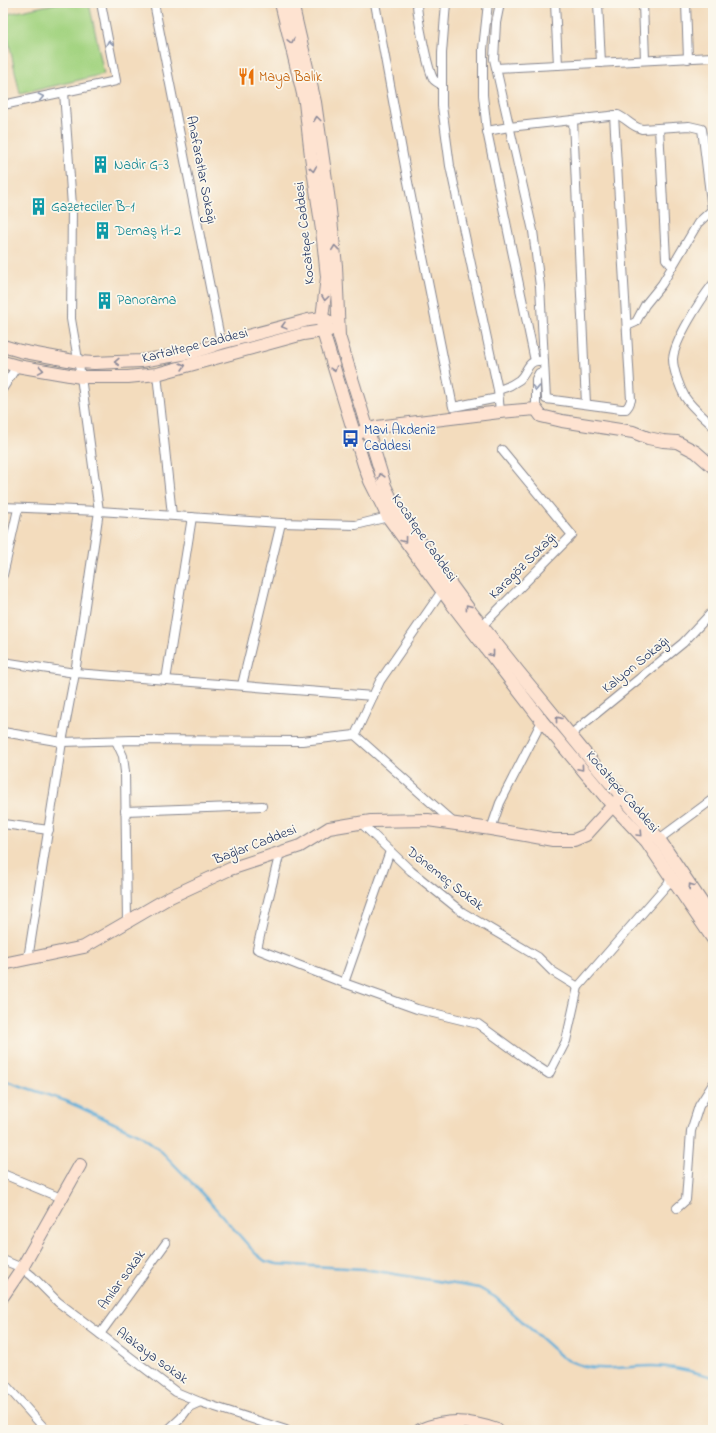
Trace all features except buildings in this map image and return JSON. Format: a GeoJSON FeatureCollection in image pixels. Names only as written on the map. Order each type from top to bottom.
{"type":"FeatureCollection","features":[{"type":"Feature","properties":{"kind":"main road","name":"Kocatepe Caddesi"},"geometry":{"type":"LineString","coordinates":[[281,3],[305,102],[326,264],[326,291],[322,318],[323,332],[370,481],[388,517],[442,591],[542,721],[613,806],[646,842],[713,939]]}},
{"type":"Feature","properties":{"kind":"main road","name":"Kocatepe Caddesi"},"geometry":{"type":"LineString","coordinates":[[292,3],[307,61],[315,102],[334,244],[338,329],[342,349],[384,486],[395,507],[462,599],[570,735],[659,839],[712,915]]}},
{"type":"Feature","properties":{"kind":"main road","name":"Kartaltepe Caddesi"},"geometry":{"type":"LineString","coordinates":[[3,346],[20,351],[79,362],[94,363],[141,361],[194,352],[221,343],[322,318]]}},
{"type":"Feature","properties":{"kind":"main road"},"geometry":{"type":"LineString","coordinates":[[322,318],[338,329]]}},
{"type":"Feature","properties":{"kind":"main road","name":"Kartaltepe Caddesi"},"geometry":{"type":"LineString","coordinates":[[3,362],[16,366],[81,377],[128,377],[157,374],[303,334],[338,329]]}},
{"type":"Feature","properties":{"kind":"main road"},"geometry":{"type":"LineString","coordinates":[[355,434],[377,427],[536,409],[542,416],[562,421],[633,432],[648,438],[677,442],[696,452],[713,467]]}},
{"type":"Feature","properties":{"kind":"main road","name":"Bağlar Caddesi"},"geometry":{"type":"LineString","coordinates":[[3,964],[84,947],[170,897],[230,868],[300,846],[329,828],[371,821],[428,820],[553,840],[574,840],[586,835],[621,796]]}},
{"type":"Feature","properties":{"kind":"main road"},"geometry":{"type":"LineString","coordinates":[[3,1296],[22,1268],[80,1165]]}},
{"type":"Feature","properties":{"kind":"main road"},"geometry":{"type":"LineString","coordinates":[[420,1430],[447,1422],[458,1422],[485,1425],[497,1430]]}},
{"type":"Feature","properties":{"kind":"street"},"geometry":{"type":"LineString","coordinates":[[3,105],[116,81],[100,3]]}},
{"type":"Feature","properties":{"kind":"street","name":"Anafaratlar Sokağı"},"geometry":{"type":"LineString","coordinates":[[154,3],[221,343]]}},
{"type":"Feature","properties":{"kind":"street"},"geometry":{"type":"LineString","coordinates":[[375,3],[406,172],[453,407],[498,394],[523,377],[531,363],[540,362]]}},
{"type":"Feature","properties":{"kind":"street"},"geometry":{"type":"LineString","coordinates":[[416,3],[417,14],[430,71],[434,80],[442,85]]}},
{"type":"Feature","properties":{"kind":"street"},"geometry":{"type":"LineString","coordinates":[[446,3],[442,53],[442,106],[450,166],[498,394],[500,412]]}},
{"type":"Feature","properties":{"kind":"street"},"geometry":{"type":"LineString","coordinates":[[488,3],[483,49],[483,95],[487,131],[540,362],[544,372],[546,399],[626,409],[631,400],[614,115]]}},
{"type":"Feature","properties":{"kind":"street"},"geometry":{"type":"LineString","coordinates":[[500,3],[496,23],[494,59],[532,231],[540,286],[540,362]]}},
{"type":"Feature","properties":{"kind":"street"},"geometry":{"type":"LineString","coordinates":[[555,3],[558,65]]}},
{"type":"Feature","properties":{"kind":"street"},"geometry":{"type":"LineString","coordinates":[[598,3],[601,63]]}},
{"type":"Feature","properties":{"kind":"street"},"geometry":{"type":"LineString","coordinates":[[643,3],[645,60]]}},
{"type":"Feature","properties":{"kind":"street"},"geometry":{"type":"LineString","coordinates":[[686,3],[688,58]]}},
{"type":"Feature","properties":{"kind":"street"},"geometry":{"type":"LineString","coordinates":[[496,68],[713,57]]}},
{"type":"Feature","properties":{"kind":"street"},"geometry":{"type":"LineString","coordinates":[[28,959],[62,742],[75,673],[99,511],[79,362],[71,319],[72,206],[64,92]]}},
{"type":"Feature","properties":{"kind":"street"},"geometry":{"type":"LineString","coordinates":[[487,131],[509,127],[614,115],[623,117],[631,125],[637,128],[689,126],[702,129],[712,210],[698,223],[662,284],[645,305],[636,322],[627,326]]}},
{"type":"Feature","properties":{"kind":"street"},"geometry":{"type":"LineString","coordinates":[[572,120],[586,404]]}},
{"type":"Feature","properties":{"kind":"street"},"geometry":{"type":"LineString","coordinates":[[659,128],[666,259],[672,266]]}},
{"type":"Feature","properties":{"kind":"street"},"geometry":{"type":"LineString","coordinates":[[713,284],[688,322],[677,342],[673,360],[678,383],[686,398],[713,426]]}},
{"type":"Feature","properties":{"kind":"street"},"geometry":{"type":"LineString","coordinates":[[3,388],[16,366]]}},
{"type":"Feature","properties":{"kind":"street"},"geometry":{"type":"LineString","coordinates":[[536,409],[536,379],[539,373],[544,372]]}},
{"type":"Feature","properties":{"kind":"street"},"geometry":{"type":"LineString","coordinates":[[157,374],[172,516]]}},
{"type":"Feature","properties":{"kind":"street","name":"Karagöz Sokağı"},"geometry":{"type":"LineString","coordinates":[[483,625],[572,535],[502,450]]}},
{"type":"Feature","properties":{"kind":"street"},"geometry":{"type":"LineString","coordinates":[[3,507],[99,511],[281,523],[356,525],[388,517]]}},
{"type":"Feature","properties":{"kind":"street"},"geometry":{"type":"LineString","coordinates":[[3,575],[18,508]]}},
{"type":"Feature","properties":{"kind":"street"},"geometry":{"type":"LineString","coordinates":[[166,680],[192,517]]}},
{"type":"Feature","properties":{"kind":"street"},"geometry":{"type":"LineString","coordinates":[[242,686],[281,523]]}},
{"type":"Feature","properties":{"kind":"street"},"geometry":{"type":"LineString","coordinates":[[355,735],[380,681],[442,591]]}},
{"type":"Feature","properties":{"kind":"street","name":"Kalyon Sokağı"},"geometry":{"type":"LineString","coordinates":[[570,735],[683,643],[713,611]]}},
{"type":"Feature","properties":{"kind":"street"},"geometry":{"type":"LineString","coordinates":[[3,662],[75,673],[373,696]]}},
{"type":"Feature","properties":{"kind":"street"},"geometry":{"type":"LineString","coordinates":[[491,829],[500,803],[542,721]]}},
{"type":"Feature","properties":{"kind":"street"},"geometry":{"type":"LineString","coordinates":[[3,732],[62,742],[116,740],[302,741],[355,735],[455,824]]}},
{"type":"Feature","properties":{"kind":"street"},"geometry":{"type":"LineString","coordinates":[[116,740],[122,756],[125,772],[127,922]]}},
{"type":"Feature","properties":{"kind":"street"},"geometry":{"type":"LineString","coordinates":[[659,839],[713,799]]}},
{"type":"Feature","properties":{"kind":"street"},"geometry":{"type":"LineString","coordinates":[[125,811],[262,806]]}},
{"type":"Feature","properties":{"kind":"street","name":"Dönemeç Sokak"},"geometry":{"type":"LineString","coordinates":[[361,823],[411,871],[462,912],[538,957],[552,971],[578,986]]}},
{"type":"Feature","properties":{"kind":"street"},"geometry":{"type":"LineString","coordinates":[[3,824],[49,830]]}},
{"type":"Feature","properties":{"kind":"street"},"geometry":{"type":"LineString","coordinates":[[344,983],[390,851]]}},
{"type":"Feature","properties":{"kind":"street"},"geometry":{"type":"LineString","coordinates":[[280,852],[266,905],[258,949],[344,983],[417,1009],[478,1024],[549,1074],[566,1041],[578,986],[672,879]]}},
{"type":"Feature","properties":{"kind":"street"},"geometry":{"type":"LineString","coordinates":[[677,1208],[686,1200],[691,1131],[699,1106],[713,1084]]}},
{"type":"Feature","properties":{"kind":"street"},"geometry":{"type":"LineString","coordinates":[[3,1174],[61,1198]]}},
{"type":"Feature","properties":{"kind":"street","name":"Anılar sokak"},"geometry":{"type":"LineString","coordinates":[[100,1334],[166,1243]]}},
{"type":"Feature","properties":{"kind":"street","name":"Alakaya sokak"},"geometry":{"type":"LineString","coordinates":[[3,1260],[22,1268],[58,1302],[176,1392],[200,1402],[286,1430]]}},
{"type":"Feature","properties":{"kind":"street"},"geometry":{"type":"LineString","coordinates":[[3,1382],[46,1430]]}},
{"type":"Feature","properties":{"kind":"street"},"geometry":{"type":"LineString","coordinates":[[168,1430],[181,1418],[189,1407],[200,1402]]}},
{"type":"Feature","properties":{"kind":"green space"},"geometry":{"type":"Polygon","coordinates":[[[58,3],[89,3],[104,74],[20,94],[3,15],[58,3]]]}},
{"type":"Feature","properties":{"kind":"waterway"},"geometry":{"type":"LineString","coordinates":[[3,1080],[66,1101],[142,1136],[159,1149],[200,1191],[256,1254],[265,1261],[277,1264],[364,1269],[479,1288],[495,1297],[562,1357],[573,1363],[595,1368],[652,1366],[668,1367],[713,1377]]}},
{"type":"Feature","properties":{"kind":"place","name":"Maya Balık"},"geometry":{"type":"Point","coordinates":[246,77]}},
{"type":"Feature","properties":{"kind":"place","name":"Nadir G-3"},"geometry":{"type":"Point","coordinates":[101,165]}},
{"type":"Feature","properties":{"kind":"place","name":"Gazeteciler B-1"},"geometry":{"type":"Point","coordinates":[38,207]}},
{"type":"Feature","properties":{"kind":"place","name":"Demaş H-2"},"geometry":{"type":"Point","coordinates":[102,231]}},
{"type":"Feature","properties":{"kind":"place","name":"Panorama"},"geometry":{"type":"Point","coordinates":[104,300]}},
{"type":"Feature","properties":{"kind":"place","name":"Mavi Akdeniz Caddesi"},"geometry":{"type":"Point","coordinates":[351,438]}}]}
